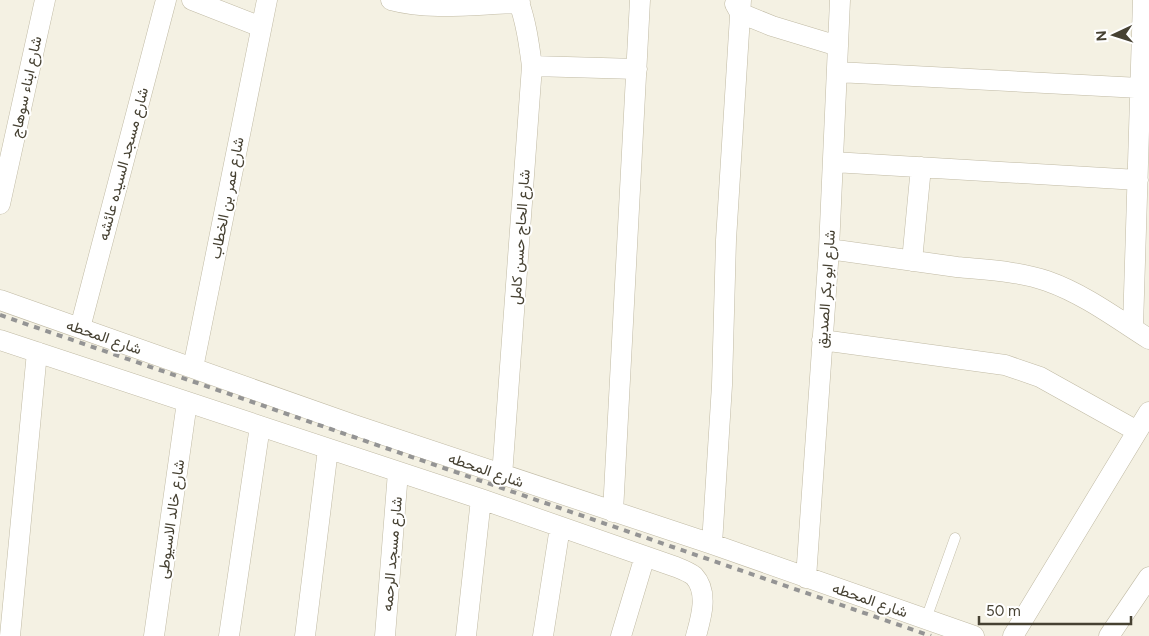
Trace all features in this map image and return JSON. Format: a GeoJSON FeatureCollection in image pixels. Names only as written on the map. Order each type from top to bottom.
{"type":"FeatureCollection","features":[{"type":"Feature","properties":{"kind":"street","name":"شارع ابناء سوهاج"},"geometry":{"type":"LineString","coordinates":[[0,204],[45,0]]}},
{"type":"Feature","properties":{"kind":"street","name":"شارع مسجد السيده عائشه"},"geometry":{"type":"LineString","coordinates":[[80,328],[166,0]]}},
{"type":"Feature","properties":{"kind":"street"},"geometry":{"type":"LineString","coordinates":[[192,0],[261,27]]}},
{"type":"Feature","properties":{"kind":"street","name":"شارع عمر بن الخطاب"},"geometry":{"type":"LineString","coordinates":[[193,368],[267,0]]}},
{"type":"Feature","properties":{"kind":"street"},"geometry":{"type":"LineString","coordinates":[[391,0],[406,4],[435,6],[519,2]]}},
{"type":"Feature","properties":{"kind":"street"},"geometry":{"type":"LineString","coordinates":[[612,512],[640,0]]}},
{"type":"Feature","properties":{"kind":"street","name":"شارع ابو بكر الصديق"},"geometry":{"type":"LineString","coordinates":[[806,578],[829,249],[840,0]]}},
{"type":"Feature","properties":{"kind":"street"},"geometry":{"type":"LineString","coordinates":[[1133,327],[1140,88],[1145,58],[1143,0]]}},
{"type":"Feature","properties":{"kind":"street","name":"شارع الحاج حسن كامل"},"geometry":{"type":"LineString","coordinates":[[502,476],[532,66],[530,45],[519,2]]}},
{"type":"Feature","properties":{"kind":"street"},"geometry":{"type":"LineString","coordinates":[[712,544],[722,385],[726,240],[738,4],[772,26],[838,46]]}},
{"type":"Feature","properties":{"kind":"street"},"geometry":{"type":"LineString","coordinates":[[532,66],[637,69]]}},
{"type":"Feature","properties":{"kind":"street"},"geometry":{"type":"LineString","coordinates":[[837,72],[1140,88]]}},
{"type":"Feature","properties":{"kind":"street"},"geometry":{"type":"LineString","coordinates":[[833,162],[1138,180]]}},
{"type":"Feature","properties":{"kind":"street"},"geometry":{"type":"LineString","coordinates":[[912,261],[921,167]]}},
{"type":"Feature","properties":{"kind":"street"},"geometry":{"type":"LineString","coordinates":[[829,249],[1027,275],[1072,292],[1133,327],[1149,339]]}},
{"type":"Feature","properties":{"kind":"street","name":"شارع المحطه"},"geometry":{"type":"LineString","coordinates":[[0,300],[502,476],[712,544],[974,636]]}},
{"type":"Feature","properties":{"kind":"street","name":"شارع المحطه"},"geometry":{"type":"LineString","coordinates":[[0,340],[481,499],[676,567],[693,575],[699,584],[703,611],[696,636]]}},
{"type":"Feature","properties":{"kind":"street"},"geometry":{"type":"LineString","coordinates":[[822,340],[1005,365],[1040,377],[1137,431]]}},
{"type":"Feature","properties":{"kind":"street"},"geometry":{"type":"LineString","coordinates":[[10,636],[37,352]]}},
{"type":"Feature","properties":{"kind":"street","name":"شارع خالد الاسيوطى"},"geometry":{"type":"LineString","coordinates":[[154,636],[187,402]]}},
{"type":"Feature","properties":{"kind":"street"},"geometry":{"type":"LineString","coordinates":[[1013,636],[1149,412]]}},
{"type":"Feature","properties":{"kind":"street"},"geometry":{"type":"LineString","coordinates":[[229,636],[260,426]]}},
{"type":"Feature","properties":{"kind":"street"},"geometry":{"type":"LineString","coordinates":[[305,636],[328,449]]}},
{"type":"Feature","properties":{"kind":"street","name":"شارع مسجد الرحمه"},"geometry":{"type":"LineString","coordinates":[[385,636],[398,472]]}},
{"type":"Feature","properties":{"kind":"street"},"geometry":{"type":"LineString","coordinates":[[466,636],[481,499]]}},
{"type":"Feature","properties":{"kind":"street"},"geometry":{"type":"LineString","coordinates":[[543,636],[560,527]]}},
{"type":"Feature","properties":{"kind":"street"},"geometry":{"type":"LineString","coordinates":[[622,636],[645,556]]}},
{"type":"Feature","properties":{"kind":"street"},"geometry":{"type":"LineString","coordinates":[[1109,636],[1149,577]]}},
{"type":"Feature","properties":{"kind":"lane"},"geometry":{"type":"LineString","coordinates":[[926,620],[955,538]]}},
{"type":"Feature","properties":{"kind":"railway"},"geometry":{"type":"LineString","coordinates":[[0,315],[931,636]]}}]}
